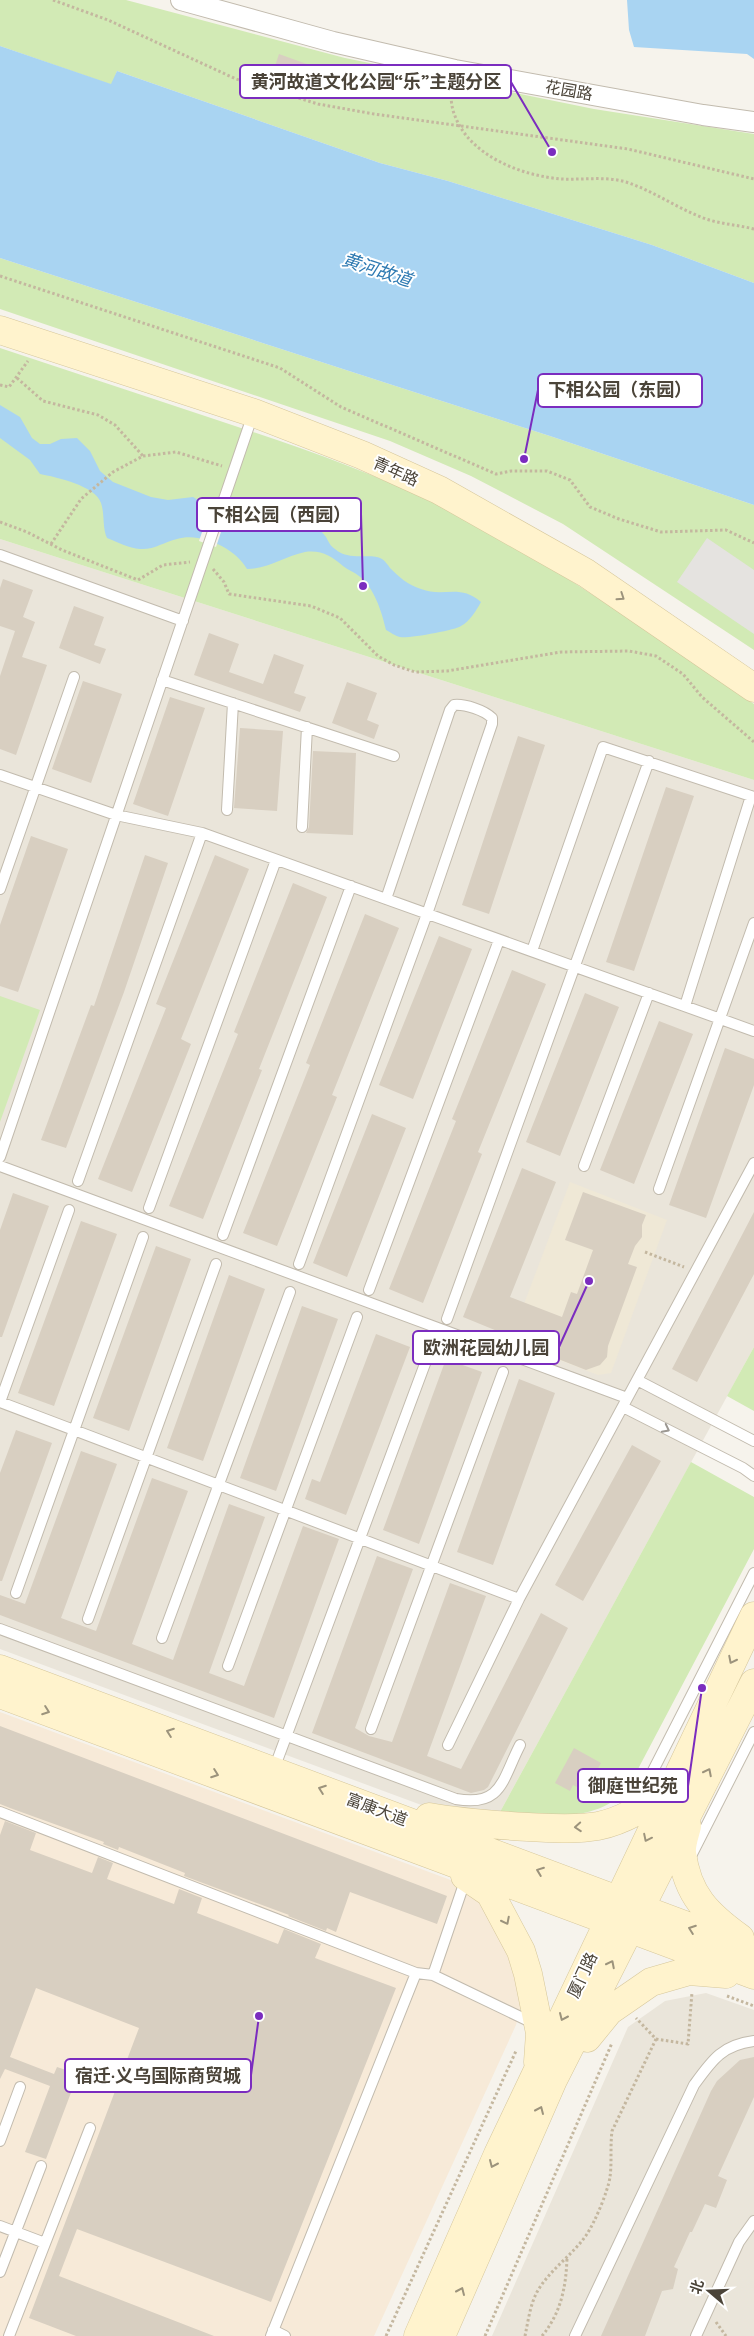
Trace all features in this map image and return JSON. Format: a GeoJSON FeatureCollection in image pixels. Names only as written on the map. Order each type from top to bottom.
{"type":"FeatureCollection","features":[{"type":"Feature","properties":{"kind":"street","name":"花园路"},"geometry":{"type":"LineString","coordinates":[[181,0],[332,42],[450,68],[703,115],[754,122]]}},
{"type":"Feature","properties":{"kind":"street","name":"青年路"},"geometry":{"type":"LineString","coordinates":[[0,318],[432,470],[588,555],[652,595],[754,667]]}},
{"type":"Feature","properties":{"kind":"street","name":"青年路"},"geometry":{"type":"LineString","coordinates":[[0,330],[256,407],[438,490],[586,573],[754,688]]}},
{"type":"Feature","properties":{"kind":"street","name":"厦门路"},"geometry":{"type":"LineString","coordinates":[[442,2336],[545,2078],[623,1914],[670,1790],[754,1616]]}},
{"type":"Feature","properties":{"kind":"street","name":"富康大道"},"geometry":{"type":"LineString","coordinates":[[0,1669],[273,1770],[369,1819]]}},
{"type":"Feature","properties":{"kind":"street","name":"厦门路"},"geometry":{"type":"LineString","coordinates":[[623,1914],[690,1808],[754,1683]]}},
{"type":"Feature","properties":{"kind":"street","name":"富康大道"},"geometry":{"type":"LineString","coordinates":[[0,1694],[369,1819],[623,1914],[754,1951]]}},
{"type":"Feature","properties":{"kind":"street"},"geometry":{"type":"LineString","coordinates":[[369,1819],[451,1821],[562,1828],[598,1826],[617,1820],[648,1805],[670,1790]]}},
{"type":"Feature","properties":{"kind":"street"},"geometry":{"type":"LineString","coordinates":[[690,1808],[682,1852],[697,1900],[707,1911],[754,1947]]}},
{"type":"Feature","properties":{"kind":"street"},"geometry":{"type":"LineString","coordinates":[[369,1819],[467,1877],[490,1893],[521,1951],[528,1974],[534,2023],[540,2033],[545,2078]]}},
{"type":"Feature","properties":{"kind":"street","name":"富康大道"},"geometry":{"type":"LineString","coordinates":[[623,1914],[754,1976]]}},
{"type":"Feature","properties":{"kind":"street"},"geometry":{"type":"LineString","coordinates":[[545,2078],[609,2011],[651,1982],[688,1972],[754,1976]]}},
{"type":"Feature","properties":{"kind":"street","name":"厦门路"},"geometry":{"type":"LineString","coordinates":[[418,2336],[498,2154],[545,2078]]}},
{"type":"Feature","properties":{"kind":"lane"},"geometry":{"type":"LineString","coordinates":[[0,1157],[256,407]]}},
{"type":"Feature","properties":{"kind":"lane"},"geometry":{"type":"LineString","coordinates":[[0,555],[183,621]]}},
{"type":"Feature","properties":{"kind":"lane"},"geometry":{"type":"LineString","coordinates":[[0,889],[74,677]]}},
{"type":"Feature","properties":{"kind":"lane"},"geometry":{"type":"LineString","coordinates":[[162,680],[394,756]]}},
{"type":"Feature","properties":{"kind":"lane"},"geometry":{"type":"LineString","coordinates":[[227,810],[233,703]]}},
{"type":"Feature","properties":{"kind":"lane"},"geometry":{"type":"LineString","coordinates":[[299,1264],[427,914],[492,724],[492,718],[488,714],[460,704],[454,705],[450,710],[386,899]]}},
{"type":"Feature","properties":{"kind":"lane"},"geometry":{"type":"LineString","coordinates":[[302,827],[307,727]]}},
{"type":"Feature","properties":{"kind":"lane"},"geometry":{"type":"LineString","coordinates":[[532,951],[603,747],[753,797],[685,1006]]}},
{"type":"Feature","properties":{"kind":"lane"},"geometry":{"type":"LineString","coordinates":[[447,1319],[576,967],[648,762]]}},
{"type":"Feature","properties":{"kind":"lane"},"geometry":{"type":"LineString","coordinates":[[0,775],[116,816],[202,833],[754,1031]]}},
{"type":"Feature","properties":{"kind":"lane"},"geometry":{"type":"LineString","coordinates":[[78,1181],[202,833]]}},
{"type":"Feature","properties":{"kind":"lane"},"geometry":{"type":"LineString","coordinates":[[149,1208],[276,860]]}},
{"type":"Feature","properties":{"kind":"lane"},"geometry":{"type":"LineString","coordinates":[[223,1235],[351,886]]}},
{"type":"Feature","properties":{"kind":"lane"},"geometry":{"type":"LineString","coordinates":[[658,1189],[754,922]]}},
{"type":"Feature","properties":{"kind":"lane"},"geometry":{"type":"LineString","coordinates":[[369,1290],[499,940]]}},
{"type":"Feature","properties":{"kind":"lane"},"geometry":{"type":"LineString","coordinates":[[584,1166],[649,993]]}},
{"type":"Feature","properties":{"kind":"lane"},"geometry":{"type":"LineString","coordinates":[[448,1746],[519,1599],[754,1163]]}},
{"type":"Feature","properties":{"kind":"lane"},"geometry":{"type":"LineString","coordinates":[[0,1166],[625,1402],[753,1470]]}},
{"type":"Feature","properties":{"kind":"lane"},"geometry":{"type":"LineString","coordinates":[[69,1210],[0,1402],[519,1599]]}},
{"type":"Feature","properties":{"kind":"lane"},"geometry":{"type":"LineString","coordinates":[[16,1593],[143,1237]]}},
{"type":"Feature","properties":{"kind":"lane"},"geometry":{"type":"LineString","coordinates":[[88,1619],[216,1264]]}},
{"type":"Feature","properties":{"kind":"lane"},"geometry":{"type":"LineString","coordinates":[[162,1638],[290,1292]]}},
{"type":"Feature","properties":{"kind":"lane"},"geometry":{"type":"LineString","coordinates":[[228,1666],[357,1317]]}},
{"type":"Feature","properties":{"kind":"lane"},"geometry":{"type":"LineString","coordinates":[[273,1770],[432,1345]]}},
{"type":"Feature","properties":{"kind":"lane"},"geometry":{"type":"LineString","coordinates":[[371,1729],[504,1372]]}},
{"type":"Feature","properties":{"kind":"lane"},"geometry":{"type":"LineString","coordinates":[[637,1380],[754,1441]]}},
{"type":"Feature","properties":{"kind":"lane"},"geometry":{"type":"LineString","coordinates":[[617,1820],[639,1798],[754,1573]]}},
{"type":"Feature","properties":{"kind":"lane"},"geometry":{"type":"LineString","coordinates":[[0,1628],[444,1796],[468,1802],[481,1801],[494,1795],[520,1745]]}},
{"type":"Feature","properties":{"kind":"lane"},"geometry":{"type":"LineString","coordinates":[[686,1868],[698,1838],[754,1732]]}},
{"type":"Feature","properties":{"kind":"lane"},"geometry":{"type":"LineString","coordinates":[[0,1812],[416,1973],[433,1975],[534,2023]]}},
{"type":"Feature","properties":{"kind":"lane"},"geometry":{"type":"LineString","coordinates":[[433,1975],[467,1877]]}},
{"type":"Feature","properties":{"kind":"lane"},"geometry":{"type":"LineString","coordinates":[[285,2336],[272,2333],[416,1973]]}},
{"type":"Feature","properties":{"kind":"lane"},"geometry":{"type":"LineString","coordinates":[[575,2336],[694,2085],[714,2058],[736,2044],[754,2041]]}},
{"type":"Feature","properties":{"kind":"lane"},"geometry":{"type":"LineString","coordinates":[[0,2141],[20,2088]]}},
{"type":"Feature","properties":{"kind":"lane"},"geometry":{"type":"LineString","coordinates":[[9,2336],[90,2128]]}},
{"type":"Feature","properties":{"kind":"lane"},"geometry":{"type":"LineString","coordinates":[[0,2272],[41,2166]]}},
{"type":"Feature","properties":{"kind":"lane"},"geometry":{"type":"LineString","coordinates":[[696,2336],[739,2242],[754,2222]]}},
{"type":"Feature","properties":{"kind":"lane"},"geometry":{"type":"LineString","coordinates":[[0,2226],[45,2243]]}},
{"type":"Feature","properties":{"kind":"path"},"geometry":{"type":"LineString","coordinates":[[53,0],[108,20],[236,79],[288,96],[336,108],[646,152],[754,179]]}},
{"type":"Feature","properties":{"kind":"path"},"geometry":{"type":"LineString","coordinates":[[450,68],[454,115],[460,126],[482,150],[509,166],[559,178],[609,178],[638,186],[705,218],[754,229]]}},
{"type":"Feature","properties":{"kind":"path"},"geometry":{"type":"LineString","coordinates":[[0,276],[280,368],[341,407],[496,474],[511,471],[547,471],[570,480],[590,506],[619,519],[661,532],[726,530],[754,543]]}},
{"type":"Feature","properties":{"kind":"path"},"geometry":{"type":"LineString","coordinates":[[0,384],[9,387],[33,354]]}},
{"type":"Feature","properties":{"kind":"path"},"geometry":{"type":"LineString","coordinates":[[17,378],[43,401],[98,414],[115,426],[143,456]]}},
{"type":"Feature","properties":{"kind":"path"},"geometry":{"type":"LineString","coordinates":[[51,544],[81,499],[113,472],[143,456],[162,452],[176,452],[234,470]]}},
{"type":"Feature","properties":{"kind":"path"},"geometry":{"type":"LineString","coordinates":[[0,522],[138,580],[163,565],[176,562],[202,564],[215,571],[224,582],[229,594],[311,606],[340,618],[378,656],[394,666],[415,672],[446,671],[561,652],[629,651],[656,656],[682,674],[702,697],[754,742]]}},
{"type":"Feature","properties":{"kind":"path"},"geometry":{"type":"LineString","coordinates":[[645,1252],[695,1271]]}},
{"type":"Feature","properties":{"kind":"path"},"geometry":{"type":"LineString","coordinates":[[640,2010],[634,2015],[656,2039],[688,2044],[692,1990],[684,1991]]}},
{"type":"Feature","properties":{"kind":"path"},"geometry":{"type":"LineString","coordinates":[[386,2336],[534,2023]]}},
{"type":"Feature","properties":{"kind":"path"},"geometry":{"type":"LineString","coordinates":[[485,2336],[617,2036]]}},
{"type":"Feature","properties":{"kind":"path"},"geometry":{"type":"LineString","coordinates":[[525,2336],[536,2293],[549,2275],[567,2258],[588,2233],[610,2178],[612,2131],[656,2039]]}},
{"type":"Feature","properties":{"kind":"path"},"geometry":{"type":"LineString","coordinates":[[542,2336],[553,2323],[561,2301],[566,2283],[567,2258]]}},
{"type":"Feature","properties":{"kind":"shaded area"},"geometry":{"type":"Polygon","coordinates":[[[707,538],[754,570],[754,634],[677,582],[707,538]]]}},
{"type":"Feature","properties":{"kind":"shaded area"},"geometry":{"type":"Polygon","coordinates":[[[0,539],[754,780],[754,1347],[500,1812],[443,1813],[0,1649],[0,539]]]}},
{"type":"Feature","properties":{"kind":"shaded area"},"geometry":{"type":"Polygon","coordinates":[[[570,1182],[667,1220],[611,1373],[598,1375],[510,1341],[570,1182]]]}},
{"type":"Feature","properties":{"kind":"shaded area"},"geometry":{"type":"Polygon","coordinates":[[[0,1712],[456,1882],[476,1895],[506,1948],[519,1987],[521,2006],[516,2025],[374,2336],[0,2336],[0,1712]]]}},
{"type":"Feature","properties":{"kind":"shaded area"},"geometry":{"type":"Polygon","coordinates":[[[706,1993],[754,2010],[754,2336],[492,2336],[628,2027],[665,2001],[706,1993]]]}},
{"type":"Feature","properties":{"kind":"green space"},"geometry":{"type":"Polygon","coordinates":[[[0,0],[126,0],[345,58],[594,109],[754,134],[754,283],[652,245],[448,181],[380,163],[117,71],[112,85],[0,46],[0,0]]]}},
{"type":"Feature","properties":{"kind":"green space"},"geometry":{"type":"Polygon","coordinates":[[[0,258],[553,437],[754,505],[754,650],[563,524],[471,476],[390,441],[0,309],[0,258]]]}},
{"type":"Feature","properties":{"kind":"green space"},"geometry":{"type":"Polygon","coordinates":[[[0,348],[355,468],[440,506],[522,551],[678,651],[754,704],[754,780],[0,539],[0,348]]]}},
{"type":"Feature","properties":{"kind":"green space"},"geometry":{"type":"Polygon","coordinates":[[[0,996],[40,1010],[0,1122],[0,996]]]}},
{"type":"Feature","properties":{"kind":"green space"},"geometry":{"type":"Polygon","coordinates":[[[754,1347],[754,1411],[727,1396],[754,1347]]]}},
{"type":"Feature","properties":{"kind":"green space"},"geometry":{"type":"Polygon","coordinates":[[[691,1462],[754,1497],[754,1549],[628,1788],[615,1800],[601,1808],[585,1813],[534,1815],[500,1812],[691,1462]]]}},
{"type":"Feature","properties":{"kind":"water"},"geometry":{"type":"Polygon","coordinates":[[[627,0],[754,0],[754,59],[747,54],[634,47],[629,30],[627,0]]]}},
{"type":"Feature","properties":{"kind":"water","name":"黄河故道"},"geometry":{"type":"Polygon","coordinates":[[[0,46],[111,84],[117,71],[380,163],[448,181],[652,245],[754,283],[754,505],[553,437],[0,258],[0,46]]]}},
{"type":"Feature","properties":{"kind":"water"},"geometry":{"type":"Polygon","coordinates":[[[0,405],[20,417],[32,438],[40,444],[50,444],[61,439],[77,438],[90,451],[100,471],[113,482],[151,497],[168,500],[193,497],[205,504],[243,515],[258,507],[273,503],[291,507],[308,517],[326,537],[332,547],[341,553],[354,556],[377,557],[382,559],[400,578],[416,587],[437,592],[466,593],[481,602],[470,619],[457,628],[400,637],[386,630],[377,600],[364,581],[326,554],[305,552],[269,565],[247,569],[242,561],[226,548],[207,540],[186,537],[145,549],[119,543],[107,538],[102,507],[98,497],[75,483],[40,474],[30,460],[0,438],[0,405]]]}},
{"type":"Feature","properties":{"kind":"pier"},"geometry":{"type":"Polygon","coordinates":[[[212,503],[229,508],[216,547],[199,541],[212,503]]]}},
{"type":"Feature","properties":{"kind":"building"},"geometry":{"type":"Polygon","coordinates":[[[279,54],[315,67],[309,85],[273,72],[279,54]]]}},
{"type":"Feature","properties":{"kind":"building"},"geometry":{"type":"Polygon","coordinates":[[[3,579],[33,590],[23,617],[35,622],[22,657],[47,665],[16,755],[0,749],[0,676],[15,631],[0,626],[0,588],[3,579]]]}},
{"type":"Feature","properties":{"kind":"building"},"geometry":{"type":"Polygon","coordinates":[[[74,606],[104,617],[94,645],[106,649],[100,664],[59,648],[74,606]]]}},
{"type":"Feature","properties":{"kind":"building"},"geometry":{"type":"Polygon","coordinates":[[[209,633],[239,644],[229,672],[263,684],[274,654],[304,665],[294,693],[306,697],[300,712],[194,675],[209,633]]]}},
{"type":"Feature","properties":{"kind":"building"},"geometry":{"type":"Polygon","coordinates":[[[83,681],[122,694],[91,783],[52,769],[83,681]]]}},
{"type":"Feature","properties":{"kind":"building"},"geometry":{"type":"Polygon","coordinates":[[[347,682],[377,693],[367,720],[379,725],[374,739],[332,723],[347,682]]]}},
{"type":"Feature","properties":{"kind":"building"},"geometry":{"type":"Polygon","coordinates":[[[170,697],[205,708],[168,816],[133,804],[170,697]]]}},
{"type":"Feature","properties":{"kind":"building"},"geometry":{"type":"Polygon","coordinates":[[[240,728],[283,731],[277,811],[234,808],[240,728]]]}},
{"type":"Feature","properties":{"kind":"building"},"geometry":{"type":"Polygon","coordinates":[[[518,736],[545,745],[489,914],[462,905],[518,736]]]}},
{"type":"Feature","properties":{"kind":"building"},"geometry":{"type":"Polygon","coordinates":[[[313,751],[356,753],[353,835],[306,833],[309,827],[313,751]]]}},
{"type":"Feature","properties":{"kind":"building"},"geometry":{"type":"Polygon","coordinates":[[[666,787],[694,796],[634,971],[606,962],[666,787]]]}},
{"type":"Feature","properties":{"kind":"building"},"geometry":{"type":"Polygon","coordinates":[[[31,836],[68,849],[18,992],[0,986],[0,925],[31,836]]]}},
{"type":"Feature","properties":{"kind":"building"},"geometry":{"type":"Polygon","coordinates":[[[145,855],[168,863],[124,992],[66,1148],[41,1140],[91,1005],[94,1006],[145,855]]]}},
{"type":"Feature","properties":{"kind":"building"},"geometry":{"type":"Polygon","coordinates":[[[215,855],[249,869],[181,1039],[191,1044],[132,1192],[98,1179],[166,1008],[156,1004],[215,855]]]}},
{"type":"Feature","properties":{"kind":"building"},"geometry":{"type":"Polygon","coordinates":[[[293,883],[327,897],[259,1069],[262,1070],[203,1219],[169,1206],[238,1034],[234,1032],[293,883]]]}},
{"type":"Feature","properties":{"kind":"building"},"geometry":{"type":"Polygon","coordinates":[[[365,914],[399,928],[332,1095],[337,1097],[277,1246],[243,1233],[310,1065],[306,1063],[365,914]]]}},
{"type":"Feature","properties":{"kind":"building"},"geometry":{"type":"Polygon","coordinates":[[[439,936],[472,949],[413,1099],[379,1085],[439,936]]]}},
{"type":"Feature","properties":{"kind":"building"},"geometry":{"type":"Polygon","coordinates":[[[512,970],[546,984],[478,1152],[482,1154],[423,1303],[389,1289],[456,1121],[452,1119],[512,970]]]}},
{"type":"Feature","properties":{"kind":"building"},"geometry":{"type":"Polygon","coordinates":[[[585,993],[619,1007],[560,1156],[526,1142],[585,993]]]}},
{"type":"Feature","properties":{"kind":"building"},"geometry":{"type":"Polygon","coordinates":[[[659,1021],[693,1034],[634,1184],[600,1170],[659,1021]]]}},
{"type":"Feature","properties":{"kind":"building"},"geometry":{"type":"Polygon","coordinates":[[[725,1048],[754,1059],[754,1085],[706,1218],[669,1205],[725,1048]]]}},
{"type":"Feature","properties":{"kind":"building"},"geometry":{"type":"Polygon","coordinates":[[[372,1114],[406,1128],[347,1277],[313,1263],[372,1114]]]}},
{"type":"Feature","properties":{"kind":"building"},"geometry":{"type":"Polygon","coordinates":[[[522,1168],[556,1182],[510,1297],[562,1317],[571,1292],[577,1294],[593,1250],[565,1240],[583,1192],[646,1215],[642,1225],[642,1237],[635,1246],[628,1264],[637,1267],[608,1346],[607,1357],[600,1365],[586,1370],[515,1342],[517,1339],[463,1317],[522,1168]]]}},
{"type":"Feature","properties":{"kind":"building"},"geometry":{"type":"Polygon","coordinates":[[[13,1193],[49,1206],[2,1337],[0,1337],[0,1230],[13,1193]]]}},
{"type":"Feature","properties":{"kind":"building"},"geometry":{"type":"Polygon","coordinates":[[[754,1212],[754,1274],[697,1382],[672,1369],[754,1212]]]}},
{"type":"Feature","properties":{"kind":"building"},"geometry":{"type":"Polygon","coordinates":[[[81,1221],[117,1234],[54,1406],[18,1393],[81,1221]]]}},
{"type":"Feature","properties":{"kind":"building"},"geometry":{"type":"Polygon","coordinates":[[[156,1246],[191,1259],[129,1431],[93,1418],[156,1246]]]}},
{"type":"Feature","properties":{"kind":"building"},"geometry":{"type":"Polygon","coordinates":[[[229,1275],[265,1289],[203,1461],[167,1448],[229,1275]]]}},
{"type":"Feature","properties":{"kind":"building"},"geometry":{"type":"Polygon","coordinates":[[[302,1306],[338,1319],[276,1491],[240,1478],[302,1306]]]}},
{"type":"Feature","properties":{"kind":"building"},"geometry":{"type":"Polygon","coordinates":[[[376,1334],[410,1347],[346,1515],[305,1499],[312,1479],[320,1482],[376,1334]]]}},
{"type":"Feature","properties":{"kind":"building"},"geometry":{"type":"Polygon","coordinates":[[[446,1359],[482,1372],[419,1544],[383,1530],[446,1359]]]}},
{"type":"Feature","properties":{"kind":"building"},"geometry":{"type":"Polygon","coordinates":[[[519,1379],[555,1393],[493,1565],[457,1552],[519,1379]]]}},
{"type":"Feature","properties":{"kind":"building"},"geometry":{"type":"Polygon","coordinates":[[[16,1430],[52,1443],[2,1581],[0,1581],[0,1473],[16,1430]]]}},
{"type":"Feature","properties":{"kind":"building"},"geometry":{"type":"Polygon","coordinates":[[[632,1445],[661,1461],[583,1601],[555,1585],[632,1445]]]}},
{"type":"Feature","properties":{"kind":"building"},"geometry":{"type":"Polygon","coordinates":[[[81,1451],[117,1464],[61,1618],[96,1631],[152,1478],[188,1491],[132,1644],[173,1660],[229,1504],[265,1517],[209,1673],[244,1686],[303,1526],[339,1539],[274,1718],[0,1615],[0,1595],[25,1604],[81,1451]]]}},
{"type":"Feature","properties":{"kind":"building"},"geometry":{"type":"Polygon","coordinates":[[[377,1556],[413,1569],[355,1728],[369,1736],[392,1742],[450,1583],[486,1596],[427,1756],[461,1769],[541,1613],[568,1628],[488,1787],[484,1790],[471,1793],[312,1733],[377,1556]]]}},
{"type":"Feature","properties":{"kind":"building"},"geometry":{"type":"Polygon","coordinates":[[[0,1726],[447,1896],[437,1924],[350,1892],[336,1932],[327,1928],[326,1931],[289,1915],[184,1876],[185,1873],[119,1847],[118,1850],[103,1844],[104,1842],[0,1804],[0,1726]]]}},
{"type":"Feature","properties":{"kind":"building"},"geometry":{"type":"Polygon","coordinates":[[[574,1748],[601,1763],[585,1791],[573,1785],[570,1791],[555,1783],[574,1748]]]}},
{"type":"Feature","properties":{"kind":"building"},"geometry":{"type":"Polygon","coordinates":[[[5,1821],[36,1833],[30,1850],[92,1873],[98,1857],[113,1863],[107,1879],[174,1904],[179,1889],[202,1898],[197,1913],[278,1944],[284,1929],[321,1944],[315,1958],[396,1988],[271,2302],[77,2229],[59,2276],[214,2336],[76,2336],[29,2318],[139,2028],[36,1988],[10,2057],[54,2074],[57,2067],[78,2074],[46,2159],[25,2152],[50,2086],[5,2069],[0,2079],[0,1835],[5,1821]]]}},
{"type":"Feature","properties":{"kind":"building"},"geometry":{"type":"Polygon","coordinates":[[[754,2057],[754,2097],[718,2176],[727,2180],[716,2208],[705,2204],[692,2232],[690,2232],[674,2267],[678,2269],[673,2289],[662,2291],[645,2336],[601,2336],[711,2091],[717,2081],[740,2060],[754,2057]]]}},
{"type":"Feature","properties":{"kind":"place","name":"黄河故道文化公园“乐”主题分区"},"geometry":{"type":"Point","coordinates":[552,152]}},
{"type":"Feature","properties":{"kind":"place","name":"下相公园（东园）"},"geometry":{"type":"Point","coordinates":[524,459]}},
{"type":"Feature","properties":{"kind":"place","name":"下相公园（西园）"},"geometry":{"type":"Point","coordinates":[363,586]}},
{"type":"Feature","properties":{"kind":"place","name":"欧洲花园幼儿园"},"geometry":{"type":"Point","coordinates":[589,1281]}},
{"type":"Feature","properties":{"kind":"place","name":"御庭世纪苑"},"geometry":{"type":"Point","coordinates":[702,1688]}},
{"type":"Feature","properties":{"kind":"place","name":"宿迁·义乌国际商贸城"},"geometry":{"type":"Point","coordinates":[259,2016]}}]}
